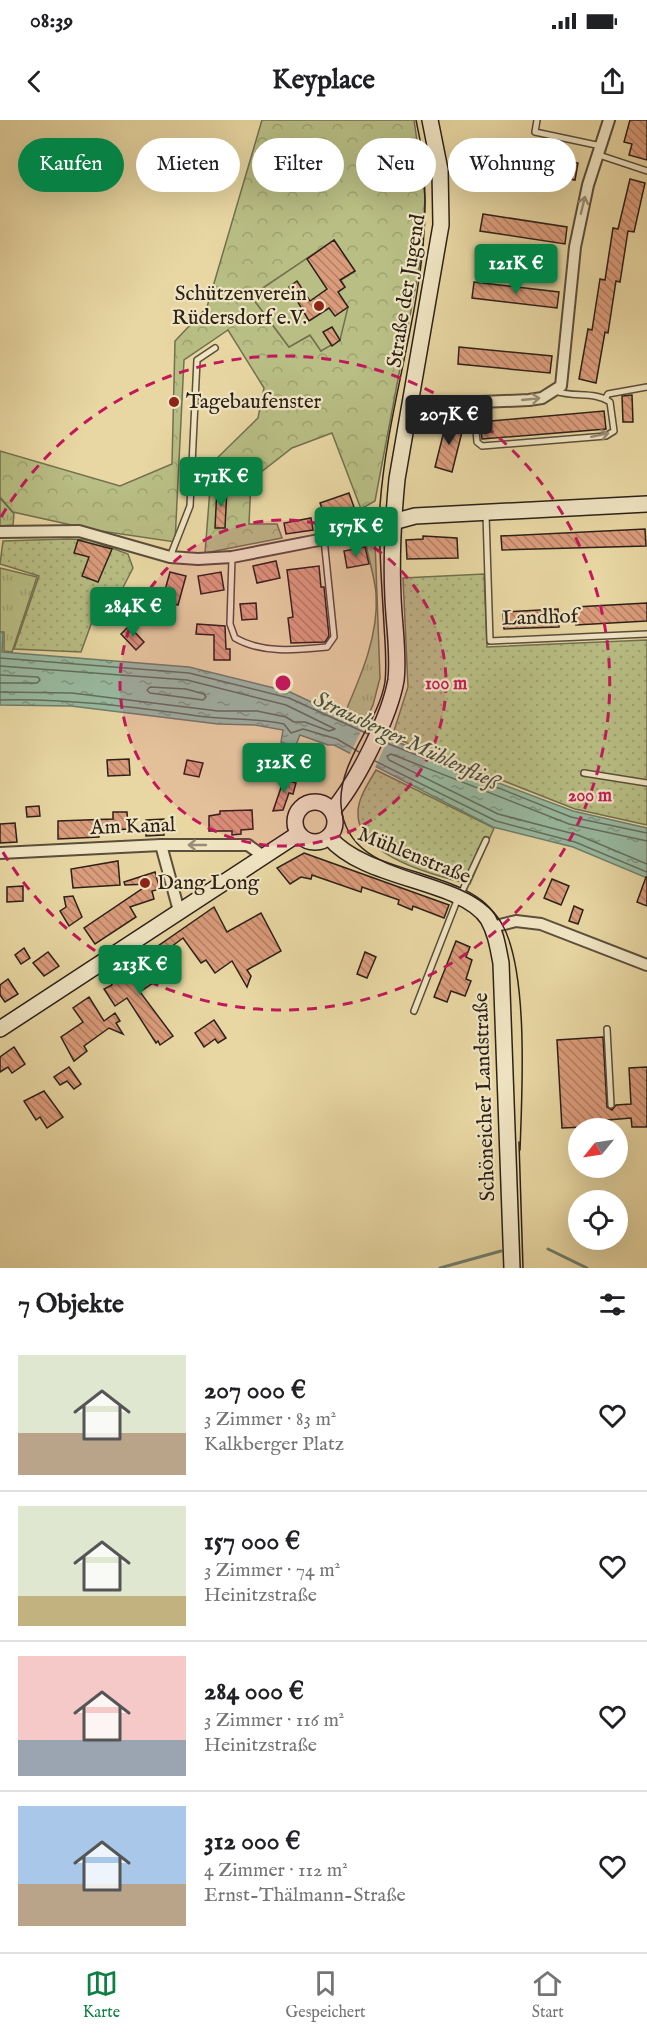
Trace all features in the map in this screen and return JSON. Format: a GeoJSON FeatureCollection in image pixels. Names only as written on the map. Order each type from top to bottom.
{"type":"FeatureCollection","features":[{"type":"Feature","properties":{"kind":"main road","name":"Straße der Jugend"},"geometry":{"type":"LineString","coordinates":[[332,811],[353,783],[386,712],[396,679],[391,559],[393,522],[410,405],[441,225],[440,170],[430,120]]}},
{"type":"Feature","properties":{"kind":"main road"},"geometry":{"type":"LineString","coordinates":[[393,522],[415,516],[647,504]]}},
{"type":"Feature","properties":{"kind":"main road"},"geometry":{"type":"LineString","coordinates":[[322,803],[332,811],[335,825],[329,837],[313,843],[298,834],[294,822],[304,805],[322,803]]}},
{"type":"Feature","properties":{"kind":"main road"},"geometry":{"type":"LineString","coordinates":[[0,1029],[298,834]]}},
{"type":"Feature","properties":{"kind":"main road","name":"Mühlenstraße"},"geometry":{"type":"LineString","coordinates":[[329,837],[341,849],[375,867],[459,897],[481,911],[492,927]]}},
{"type":"Feature","properties":{"kind":"main road","name":"Schöneicher Landstraße"},"geometry":{"type":"LineString","coordinates":[[492,927],[501,963],[512,1268]]}},
{"type":"Feature","properties":{"kind":"street"},"geometry":{"type":"LineString","coordinates":[[410,405],[542,398],[555,392],[561,386],[575,247],[609,120]]}},
{"type":"Feature","properties":{"kind":"street"},"geometry":{"type":"LineString","coordinates":[[0,532],[79,531],[170,557],[198,560],[232,557],[324,539],[393,522]]}},
{"type":"Feature","properties":{"kind":"street"},"geometry":{"type":"LineString","coordinates":[[160,845],[179,912]]}},
{"type":"Feature","properties":{"kind":"street","name":"Am Kanal"},"geometry":{"type":"LineString","coordinates":[[0,853],[160,845],[248,845],[263,856]]}},
{"type":"Feature","properties":{"kind":"street"},"geometry":{"type":"LineString","coordinates":[[492,927],[516,921],[541,924],[647,965]]}},
{"type":"Feature","properties":{"kind":"lane"},"geometry":{"type":"LineString","coordinates":[[537,120],[535,132],[647,171]]}},
{"type":"Feature","properties":{"kind":"lane"},"geometry":{"type":"LineString","coordinates":[[170,557],[190,506],[197,360],[215,348]]}},
{"type":"Feature","properties":{"kind":"lane"},"geometry":{"type":"LineString","coordinates":[[605,399],[608,394],[647,387]]}},
{"type":"Feature","properties":{"kind":"lane"},"geometry":{"type":"LineString","coordinates":[[474,403],[477,442],[482,446],[606,436],[614,431],[610,402],[600,395],[570,396],[555,392]]}},
{"type":"Feature","properties":{"kind":"lane","name":"Landhof"},"geometry":{"type":"LineString","coordinates":[[486,514],[490,641],[647,634]]}},
{"type":"Feature","properties":{"kind":"lane"},"geometry":{"type":"LineString","coordinates":[[232,557],[230,624],[235,639],[247,645],[270,650],[327,647],[334,637],[324,539]]}},
{"type":"Feature","properties":{"kind":"lane"},"geometry":{"type":"LineString","coordinates":[[584,773],[647,783]]}},
{"type":"Feature","properties":{"kind":"lane"},"geometry":{"type":"LineString","coordinates":[[414,1011],[459,897],[486,840]]}},
{"type":"Feature","properties":{"kind":"lane"},"geometry":{"type":"LineString","coordinates":[[607,1029],[611,1105]]}},
{"type":"Feature","properties":{"kind":"green space"},"geometry":{"type":"Polygon","coordinates":[[[262,120],[414,120],[417,138],[356,138],[356,192],[424,192],[425,197],[422,252],[375,501],[361,509],[332,433],[292,448],[251,480],[249,524],[277,524],[282,538],[205,553],[212,463],[258,418],[264,388],[228,330],[184,360],[175,542],[94,530],[13,512],[0,497],[0,451],[120,486],[172,464],[175,341],[207,307],[252,154],[252,192],[344,192],[344,138],[257,138],[262,120]],[[334,241],[251,296],[289,347],[310,335],[321,351],[342,300],[337,293],[340,280],[354,271],[334,241]]]}},
{"type":"Feature","properties":{"kind":"green space"},"geometry":{"type":"Polygon","coordinates":[[[334,240],[355,271],[341,280],[345,287],[337,293],[348,307],[340,340],[321,351],[310,335],[289,347],[251,296],[334,240]]]}},
{"type":"Feature","properties":{"kind":"green space"},"geometry":{"type":"Polygon","coordinates":[[[0,498],[14,514],[13,525],[0,526],[0,498]]]}},
{"type":"Feature","properties":{"kind":"green space"},"geometry":{"type":"Polygon","coordinates":[[[372,538],[375,541],[380,678],[373,705],[364,724],[344,715],[367,656],[375,625],[375,588],[365,540],[372,538]]]}},
{"type":"Feature","properties":{"kind":"green space"},"geometry":{"type":"Polygon","coordinates":[[[90,540],[128,554],[133,568],[116,601],[110,594],[97,608],[81,652],[14,649],[39,576],[0,564],[3,541],[90,540]]]}},
{"type":"Feature","properties":{"kind":"green space"},"geometry":{"type":"Polygon","coordinates":[[[0,568],[37,577],[12,652],[4,651],[4,632],[0,632],[0,568]]]}},
{"type":"Feature","properties":{"kind":"green space"},"geometry":{"type":"Polygon","coordinates":[[[484,574],[487,647],[647,640],[647,825],[575,809],[392,737],[408,687],[403,578],[484,574]]]}},
{"type":"Feature","properties":{"kind":"green space"},"geometry":{"type":"Polygon","coordinates":[[[376,770],[494,828],[470,884],[437,876],[400,862],[370,841],[361,827],[358,807],[376,770]]]}},
{"type":"Feature","properties":{"kind":"water"},"geometry":{"type":"Polygon","coordinates":[[[0,632],[3,633],[2,652],[189,667],[290,692],[464,770],[573,811],[647,828],[647,878],[573,847],[493,827],[334,745],[300,735],[295,747],[281,742],[283,730],[255,725],[218,724],[71,706],[0,705],[0,632]]]}},
{"type":"Feature","properties":{"kind":"pier"},"geometry":{"type":"Polygon","coordinates":[[[365,723],[390,735],[374,770],[349,756],[365,723]]]}},
{"type":"Feature","properties":{"kind":"building"},"geometry":{"type":"Polygon","coordinates":[[[630,120],[647,120],[647,160],[629,155],[632,144],[624,142],[630,120]]]}},
{"type":"Feature","properties":{"kind":"building"},"geometry":{"type":"Polygon","coordinates":[[[630,179],[645,183],[634,232],[628,231],[620,282],[616,281],[608,333],[605,332],[596,383],[579,379],[588,329],[592,330],[600,279],[605,280],[613,228],[618,229],[630,179]]]}},
{"type":"Feature","properties":{"kind":"building"},"geometry":{"type":"Polygon","coordinates":[[[483,214],[567,227],[565,244],[480,231],[483,214]]]}},
{"type":"Feature","properties":{"kind":"building"},"geometry":{"type":"Polygon","coordinates":[[[334,240],[355,271],[340,280],[345,287],[338,292],[348,307],[335,316],[329,308],[309,321],[289,287],[297,281],[310,301],[327,289],[307,259],[334,240]]]}},
{"type":"Feature","properties":{"kind":"building"},"geometry":{"type":"Polygon","coordinates":[[[474,282],[559,292],[557,308],[472,298],[474,282]]]}},
{"type":"Feature","properties":{"kind":"building"},"geometry":{"type":"Polygon","coordinates":[[[332,327],[340,340],[332,346],[323,332],[332,327]]]}},
{"type":"Feature","properties":{"kind":"building"},"geometry":{"type":"Polygon","coordinates":[[[459,347],[552,356],[550,373],[458,364],[459,347]]]}},
{"type":"Feature","properties":{"kind":"building"},"geometry":{"type":"Polygon","coordinates":[[[632,395],[633,422],[623,422],[622,396],[632,395]]]}},
{"type":"Feature","properties":{"kind":"building"},"geometry":{"type":"Polygon","coordinates":[[[604,411],[606,429],[482,439],[480,422],[604,411]]]}},
{"type":"Feature","properties":{"kind":"building"},"geometry":{"type":"Polygon","coordinates":[[[447,419],[464,424],[452,472],[435,467],[447,419]]]}},
{"type":"Feature","properties":{"kind":"building"},"geometry":{"type":"Polygon","coordinates":[[[217,488],[227,488],[225,528],[215,528],[217,488]]]}},
{"type":"Feature","properties":{"kind":"building"},"geometry":{"type":"Polygon","coordinates":[[[349,493],[354,507],[325,517],[320,503],[349,493]]]}},
{"type":"Feature","properties":{"kind":"building"},"geometry":{"type":"Polygon","coordinates":[[[311,518],[313,530],[286,534],[284,523],[311,518]]]}},
{"type":"Feature","properties":{"kind":"building"},"geometry":{"type":"Polygon","coordinates":[[[645,529],[646,546],[502,550],[501,536],[645,529]]]}},
{"type":"Feature","properties":{"kind":"building"},"geometry":{"type":"Polygon","coordinates":[[[423,536],[457,538],[458,558],[407,559],[406,540],[423,539],[423,536]]]}},
{"type":"Feature","properties":{"kind":"building"},"geometry":{"type":"Polygon","coordinates":[[[78,540],[112,549],[98,582],[82,576],[89,557],[74,553],[78,540]]]}},
{"type":"Feature","properties":{"kind":"building"},"geometry":{"type":"Polygon","coordinates":[[[365,547],[369,564],[347,568],[344,551],[365,547]]]}},
{"type":"Feature","properties":{"kind":"building"},"geometry":{"type":"Polygon","coordinates":[[[276,561],[280,578],[257,583],[253,566],[276,561]]]}},
{"type":"Feature","properties":{"kind":"building"},"geometry":{"type":"Polygon","coordinates":[[[319,566],[321,587],[324,587],[329,636],[325,642],[291,643],[288,618],[293,617],[287,570],[319,566]]]}},
{"type":"Feature","properties":{"kind":"building"},"geometry":{"type":"Polygon","coordinates":[[[170,572],[186,576],[178,605],[162,601],[170,572]]]}},
{"type":"Feature","properties":{"kind":"building"},"geometry":{"type":"Polygon","coordinates":[[[221,572],[224,590],[201,594],[198,576],[221,572]]]}},
{"type":"Feature","properties":{"kind":"building"},"geometry":{"type":"Polygon","coordinates":[[[256,603],[257,619],[242,620],[240,604],[256,603]]]}},
{"type":"Feature","properties":{"kind":"building"},"geometry":{"type":"Polygon","coordinates":[[[647,603],[647,621],[576,625],[575,607],[647,603]]]}},
{"type":"Feature","properties":{"kind":"building"},"geometry":{"type":"Polygon","coordinates":[[[558,609],[559,627],[504,629],[503,612],[558,609]]]}},
{"type":"Feature","properties":{"kind":"building"},"geometry":{"type":"Polygon","coordinates":[[[197,624],[225,626],[226,649],[230,649],[230,660],[214,660],[214,635],[196,634],[197,624]]]}},
{"type":"Feature","properties":{"kind":"building"},"geometry":{"type":"Polygon","coordinates":[[[129,626],[144,642],[136,650],[121,634],[129,626]]]}},
{"type":"Feature","properties":{"kind":"building"},"geometry":{"type":"Polygon","coordinates":[[[129,759],[130,775],[108,776],[107,760],[129,759]]]}},
{"type":"Feature","properties":{"kind":"building"},"geometry":{"type":"Polygon","coordinates":[[[187,760],[203,763],[199,777],[184,774],[187,760]]]}},
{"type":"Feature","properties":{"kind":"building"},"geometry":{"type":"Polygon","coordinates":[[[284,779],[296,783],[293,794],[289,793],[283,810],[273,811],[284,779]]]}},
{"type":"Feature","properties":{"kind":"building"},"geometry":{"type":"Polygon","coordinates":[[[39,806],[40,816],[27,817],[26,807],[39,806]]]}},
{"type":"Feature","properties":{"kind":"building"},"geometry":{"type":"Polygon","coordinates":[[[252,810],[253,829],[241,830],[241,834],[232,835],[232,831],[209,831],[209,816],[220,814],[220,811],[252,810]]]}},
{"type":"Feature","properties":{"kind":"building"},"geometry":{"type":"Polygon","coordinates":[[[113,812],[127,812],[128,829],[99,831],[99,837],[58,839],[58,821],[113,819],[113,812]]]}},
{"type":"Feature","properties":{"kind":"building"},"geometry":{"type":"Polygon","coordinates":[[[164,819],[164,835],[146,836],[146,820],[164,819]]]}},
{"type":"Feature","properties":{"kind":"building"},"geometry":{"type":"Polygon","coordinates":[[[15,823],[17,842],[0,843],[0,824],[15,823]]]}},
{"type":"Feature","properties":{"kind":"building"},"geometry":{"type":"Polygon","coordinates":[[[304,853],[449,905],[444,918],[413,906],[412,910],[398,904],[399,900],[362,887],[361,892],[312,875],[311,879],[301,877],[290,884],[277,868],[304,853]]]}},
{"type":"Feature","properties":{"kind":"building"},"geometry":{"type":"Polygon","coordinates":[[[118,861],[120,885],[73,888],[71,869],[118,861]]]}},
{"type":"Feature","properties":{"kind":"building"},"geometry":{"type":"Polygon","coordinates":[[[155,872],[160,889],[152,891],[154,899],[130,907],[136,917],[95,944],[84,928],[149,884],[125,885],[124,882],[155,872]]]}},
{"type":"Feature","properties":{"kind":"building"},"geometry":{"type":"Polygon","coordinates":[[[647,877],[647,906],[637,902],[647,877]]]}},
{"type":"Feature","properties":{"kind":"building"},"geometry":{"type":"Polygon","coordinates":[[[552,879],[569,886],[561,905],[544,898],[552,879]]]}},
{"type":"Feature","properties":{"kind":"building"},"geometry":{"type":"Polygon","coordinates":[[[23,886],[23,901],[7,902],[7,887],[23,886]]]}},
{"type":"Feature","properties":{"kind":"building"},"geometry":{"type":"Polygon","coordinates":[[[73,896],[82,917],[69,926],[60,911],[66,907],[64,897],[73,896]]]}},
{"type":"Feature","properties":{"kind":"building"},"geometry":{"type":"Polygon","coordinates":[[[574,906],[583,910],[578,924],[569,921],[574,906]]]}},
{"type":"Feature","properties":{"kind":"building"},"geometry":{"type":"Polygon","coordinates":[[[214,907],[227,932],[261,913],[281,951],[247,970],[251,976],[247,987],[232,961],[215,973],[206,960],[201,963],[183,938],[163,953],[158,946],[214,907]]]}},
{"type":"Feature","properties":{"kind":"building"},"geometry":{"type":"Polygon","coordinates":[[[456,941],[470,947],[466,957],[472,960],[466,979],[471,981],[465,996],[451,991],[447,1002],[434,997],[456,941]]]}},
{"type":"Feature","properties":{"kind":"building"},"geometry":{"type":"Polygon","coordinates":[[[24,948],[30,958],[21,964],[15,955],[24,948]]]}},
{"type":"Feature","properties":{"kind":"building"},"geometry":{"type":"Polygon","coordinates":[[[48,952],[59,966],[44,976],[33,963],[48,952]]]}},
{"type":"Feature","properties":{"kind":"building"},"geometry":{"type":"Polygon","coordinates":[[[365,952],[376,957],[367,978],[357,974],[365,952]]]}},
{"type":"Feature","properties":{"kind":"building"},"geometry":{"type":"Polygon","coordinates":[[[144,957],[148,961],[152,959],[163,976],[140,992],[173,1036],[160,1045],[158,1041],[156,1043],[127,998],[115,1006],[104,989],[112,985],[110,981],[144,957]]]}},
{"type":"Feature","properties":{"kind":"building"},"geometry":{"type":"Polygon","coordinates":[[[8,979],[18,994],[5,1002],[0,995],[0,985],[8,979]]]}},
{"type":"Feature","properties":{"kind":"building"},"geometry":{"type":"Polygon","coordinates":[[[89,997],[104,1021],[115,1013],[120,1021],[116,1023],[123,1034],[109,1028],[84,1046],[87,1051],[74,1061],[61,1037],[83,1022],[73,1008],[89,997]]]}},
{"type":"Feature","properties":{"kind":"building"},"geometry":{"type":"Polygon","coordinates":[[[214,1020],[226,1038],[218,1043],[215,1039],[204,1047],[195,1033],[214,1020]]]}},
{"type":"Feature","properties":{"kind":"building"},"geometry":{"type":"Polygon","coordinates":[[[603,1037],[607,1107],[612,1110],[616,1105],[631,1104],[629,1068],[647,1067],[647,1127],[632,1127],[631,1118],[568,1118],[568,1128],[562,1128],[557,1040],[603,1037]]]}},
{"type":"Feature","properties":{"kind":"building"},"geometry":{"type":"Polygon","coordinates":[[[14,1047],[25,1064],[12,1073],[8,1067],[0,1072],[0,1057],[14,1047]]]}},
{"type":"Feature","properties":{"kind":"building"},"geometry":{"type":"Polygon","coordinates":[[[69,1067],[81,1084],[74,1089],[67,1081],[60,1085],[54,1077],[69,1067]]]}},
{"type":"Feature","properties":{"kind":"building"},"geometry":{"type":"Polygon","coordinates":[[[44,1091],[63,1117],[47,1128],[40,1117],[36,1120],[24,1101],[44,1091]]]}},
{"type":"Feature","properties":{"kind":"waterway"},"geometry":{"type":"LineString","coordinates":[[548,1249],[587,1268]]}},
{"type":"Feature","properties":{"kind":"waterway"},"geometry":{"type":"LineString","coordinates":[[440,1268],[501,1251]]}},
{"type":"Feature","properties":{"kind":"tram line"},"geometry":{"type":"LineString","coordinates":[[416,120],[424,169],[425,218],[421,265],[394,408],[380,505],[380,550],[386,653],[385,682],[375,713],[346,773],[341,805],[348,831],[364,849],[385,862],[463,891],[485,904],[502,924],[511,945],[520,1002],[522,1034],[520,1150]]}},
{"type":"Feature","properties":{"kind":"tram line"},"geometry":{"type":"LineString","coordinates":[[519,1142],[523,1268]]}},
{"type":"Feature","properties":{"kind":"place","name":"Schützenverein Rüdersdorf e.V."},"geometry":{"type":"Point","coordinates":[319,306]}},
{"type":"Feature","properties":{"kind":"place","name":"Tagebaufenster"},"geometry":{"type":"Point","coordinates":[174,402]}},
{"type":"Feature","properties":{"kind":"place","name":"Dang Long"},"geometry":{"type":"Point","coordinates":[145,883]}},
{"type":"Feature","properties":{"kind":"water label","name":"Strausberger Mühlenfließ"},"geometry":{"type":"Point","coordinates":[406,741]}}]}
